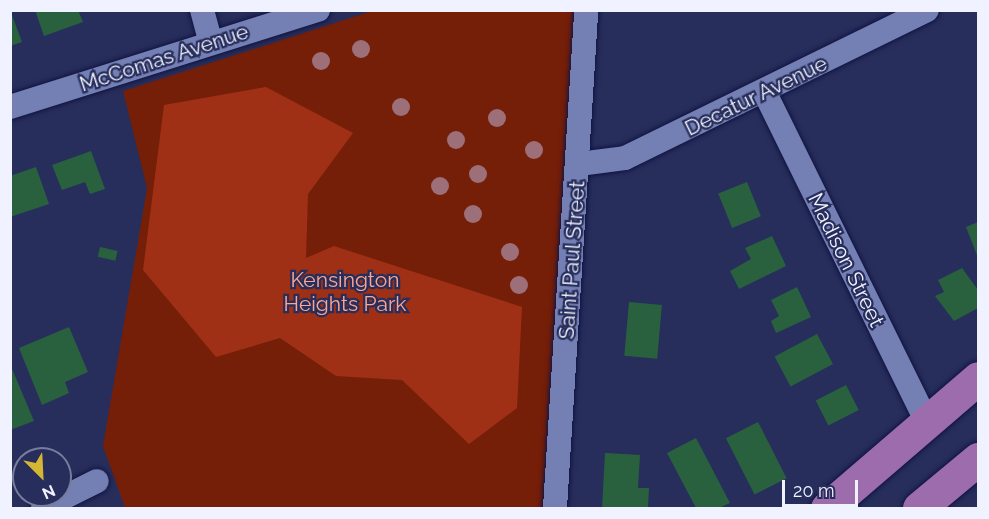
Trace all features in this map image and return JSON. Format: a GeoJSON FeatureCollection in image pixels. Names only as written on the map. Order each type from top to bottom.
{"type":"FeatureCollection","features":[{"type":"Feature","properties":{"kind":"main road"},"geometry":{"type":"LineString","coordinates":[[827,508],[929,426],[978,378]]}},
{"type":"Feature","properties":{"kind":"main road"},"geometry":{"type":"LineString","coordinates":[[919,508],[978,459]]}},
{"type":"Feature","properties":{"kind":"street"},"geometry":{"type":"LineString","coordinates":[[202,10],[212,43]]}},
{"type":"Feature","properties":{"kind":"street","name":"McComas Avenue"},"geometry":{"type":"LineString","coordinates":[[10,107],[318,10]]}},
{"type":"Feature","properties":{"kind":"street","name":"Saint Paul Street"},"geometry":{"type":"LineString","coordinates":[[555,508],[579,164],[586,10]]}},
{"type":"Feature","properties":{"kind":"street","name":"Decatur Avenue"},"geometry":{"type":"LineString","coordinates":[[579,164],[625,158],[765,93],[927,10]]}},
{"type":"Feature","properties":{"kind":"street","name":"Madison Street"},"geometry":{"type":"LineString","coordinates":[[765,93],[929,426]]}},
{"type":"Feature","properties":{"kind":"street"},"geometry":{"type":"LineString","coordinates":[[43,508],[97,481]]}},
{"type":"Feature","properties":{"kind":"green space","name":"Kensington Heights Park"},"geometry":{"type":"Polygon","coordinates":[[[372,11],[576,11],[544,508],[125,508],[103,446],[147,188],[123,91],[372,11]]]}},
{"type":"Feature","properties":{"kind":"green space"},"geometry":{"type":"Polygon","coordinates":[[[266,87],[353,133],[308,194],[306,258],[334,246],[522,307],[517,408],[469,444],[402,380],[336,376],[280,338],[216,357],[143,270],[164,105],[266,87]]]}},
{"type":"Feature","properties":{"kind":"building"},"geometry":{"type":"Polygon","coordinates":[[[10,10],[22,42],[10,46],[10,10]]]}},
{"type":"Feature","properties":{"kind":"building"},"geometry":{"type":"Polygon","coordinates":[[[35,10],[78,10],[83,22],[44,36],[35,10]]]}},
{"type":"Feature","properties":{"kind":"building"},"geometry":{"type":"Polygon","coordinates":[[[91,151],[105,189],[90,194],[85,182],[62,190],[52,165],[91,151]]]}},
{"type":"Feature","properties":{"kind":"building"},"geometry":{"type":"Polygon","coordinates":[[[36,167],[49,204],[10,217],[10,176],[36,167]]]}},
{"type":"Feature","properties":{"kind":"building"},"geometry":{"type":"Polygon","coordinates":[[[747,182],[761,216],[732,228],[718,194],[747,182]]]}},
{"type":"Feature","properties":{"kind":"building"},"geometry":{"type":"Polygon","coordinates":[[[978,222],[978,258],[966,227],[978,222]]]}},
{"type":"Feature","properties":{"kind":"building"},"geometry":{"type":"Polygon","coordinates":[[[772,236],[786,266],[739,289],[730,271],[751,259],[745,248],[772,236]]]}},
{"type":"Feature","properties":{"kind":"building"},"geometry":{"type":"Polygon","coordinates":[[[100,247],[118,251],[115,261],[98,257],[100,247]]]}},
{"type":"Feature","properties":{"kind":"building"},"geometry":{"type":"Polygon","coordinates":[[[962,268],[978,290],[978,308],[954,321],[935,296],[944,292],[938,280],[962,268]]]}},
{"type":"Feature","properties":{"kind":"building"},"geometry":{"type":"Polygon","coordinates":[[[797,287],[811,317],[776,333],[771,321],[779,316],[771,300],[797,287]]]}},
{"type":"Feature","properties":{"kind":"building"},"geometry":{"type":"Polygon","coordinates":[[[629,302],[662,305],[657,359],[624,356],[629,302]]]}},
{"type":"Feature","properties":{"kind":"building"},"geometry":{"type":"Polygon","coordinates":[[[69,327],[88,372],[65,382],[69,393],[42,405],[19,348],[69,327]]]}},
{"type":"Feature","properties":{"kind":"building"},"geometry":{"type":"Polygon","coordinates":[[[817,334],[833,364],[791,387],[775,357],[817,334]]]}},
{"type":"Feature","properties":{"kind":"building"},"geometry":{"type":"Polygon","coordinates":[[[10,364],[34,421],[10,430],[10,364]]]}},
{"type":"Feature","properties":{"kind":"building"},"geometry":{"type":"Polygon","coordinates":[[[846,385],[859,410],[828,425],[816,400],[846,385]]]}},
{"type":"Feature","properties":{"kind":"building"},"geometry":{"type":"Polygon","coordinates":[[[758,422],[787,478],[755,494],[726,438],[758,422]]]}},
{"type":"Feature","properties":{"kind":"building"},"geometry":{"type":"Polygon","coordinates":[[[696,438],[730,503],[719,508],[696,508],[667,453],[696,438]]]}},
{"type":"Feature","properties":{"kind":"building"},"geometry":{"type":"Polygon","coordinates":[[[605,453],[640,455],[638,488],[649,488],[648,508],[602,508],[605,453]]]}}]}
